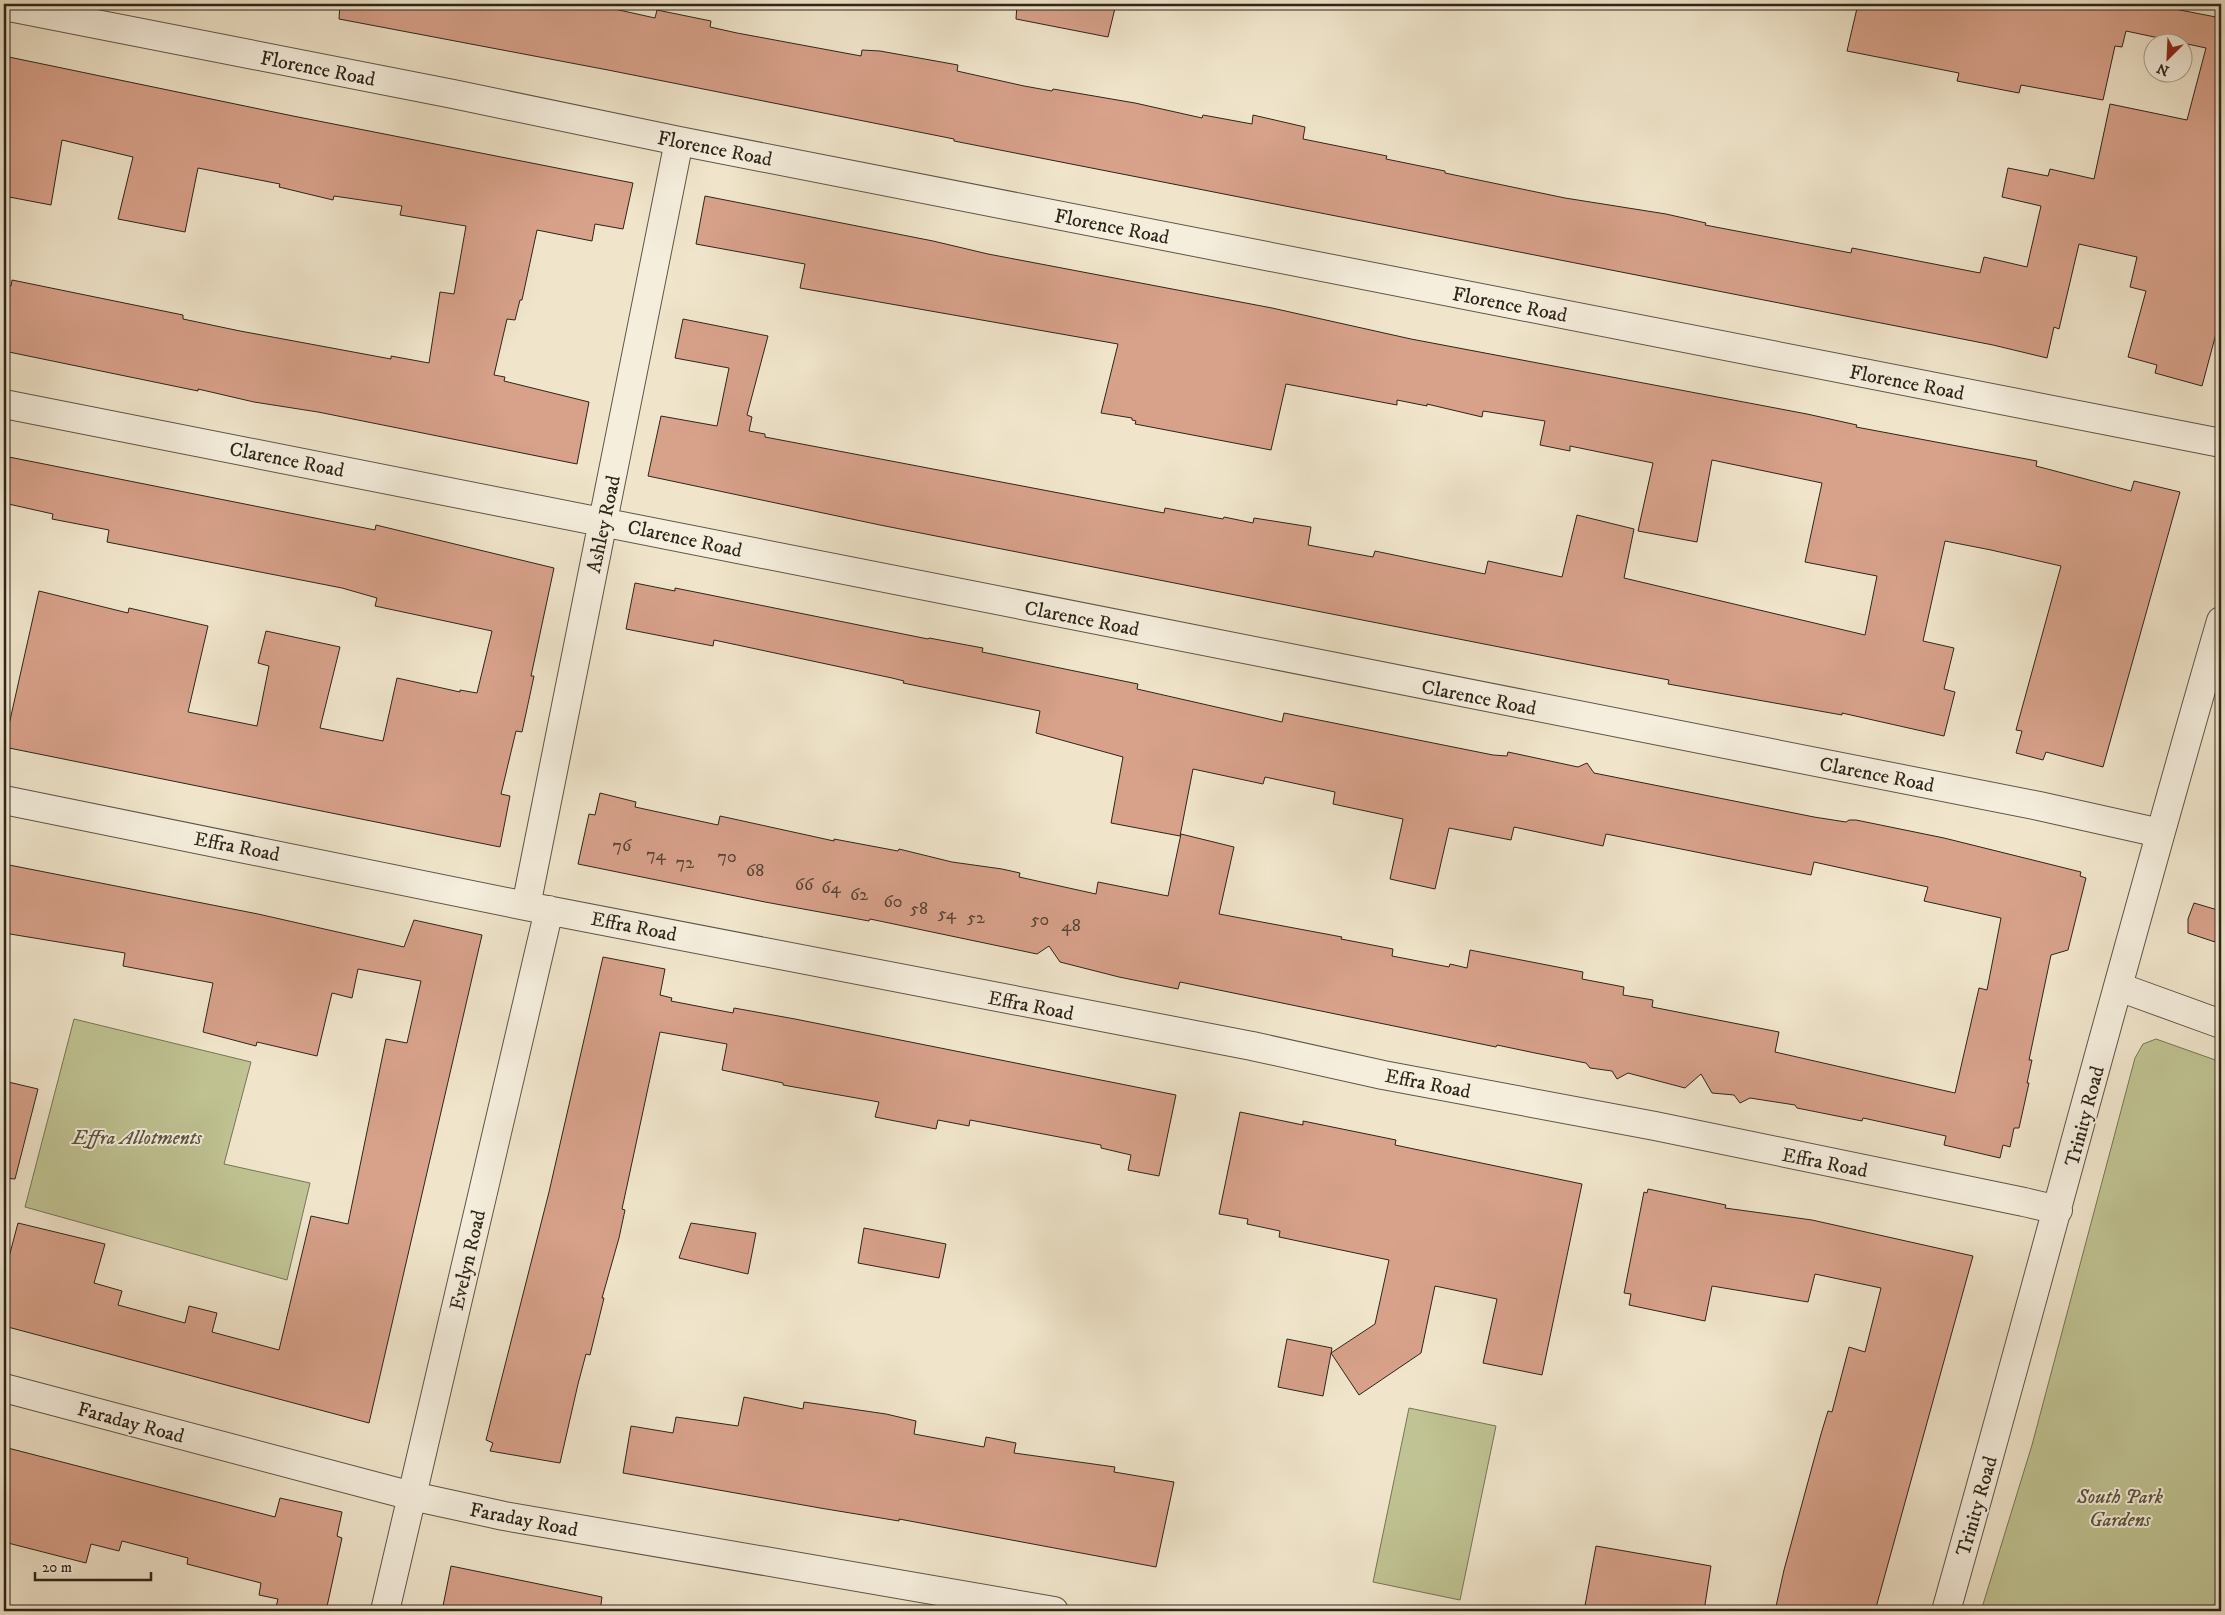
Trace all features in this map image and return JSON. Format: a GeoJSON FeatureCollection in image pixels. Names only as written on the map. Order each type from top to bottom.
{"type":"FeatureCollection","features":[{"type":"Feature","properties":{"kind":"street","name":"Florence Road"},"geometry":{"type":"LineString","coordinates":[[4,6],[453,94],[679,141],[2221,443]]}},
{"type":"Feature","properties":{"kind":"street","name":"Ashley Road"},"geometry":{"type":"LineString","coordinates":[[538,908],[604,521],[679,141]]}},
{"type":"Feature","properties":{"kind":"street","name":"Clarence Road"},"geometry":{"type":"LineString","coordinates":[[4,404],[604,521],[872,577],[2039,806],[2160,833]]}},
{"type":"Feature","properties":{"kind":"street","name":"Trinity Road"},"geometry":{"type":"LineString","coordinates":[[1946,1611],[2058,1210],[2160,833],[2221,621]]}},
{"type":"Feature","properties":{"kind":"street","name":"Effra Road"},"geometry":{"type":"LineString","coordinates":[[4,800],[538,908],[1655,1126],[2058,1210]]}},
{"type":"Feature","properties":{"kind":"street","name":"Evelyn Road"},"geometry":{"type":"LineString","coordinates":[[385,1611],[412,1496],[538,908]]}},
{"type":"Feature","properties":{"kind":"street"},"geometry":{"type":"LineString","coordinates":[[2119,988],[2221,1024]]}},
{"type":"Feature","properties":{"kind":"street","name":"Faraday Road"},"geometry":{"type":"LineString","coordinates":[[4,1388],[412,1496],[504,1516],[1054,1611]]}},
{"type":"Feature","properties":{"kind":"green space","name":"Effra Allotments"},"geometry":{"type":"Polygon","coordinates":[[[74,1019],[251,1062],[224,1164],[310,1183],[287,1280],[25,1207],[74,1019]]]}},
{"type":"Feature","properties":{"kind":"green space","name":"South Park Gardens"},"geometry":{"type":"Polygon","coordinates":[[[2156,1039],[2221,1062],[2221,1611],[1981,1611],[2032,1445],[2135,1058],[2143,1044],[2156,1039]]]}},
{"type":"Feature","properties":{"kind":"green space"},"geometry":{"type":"Polygon","coordinates":[[[1409,1408],[1496,1426],[1460,1600],[1373,1582],[1409,1408]]]}},
{"type":"Feature","properties":{"kind":"building"},"geometry":{"type":"Polygon","coordinates":[[[340,4],[592,4],[655,18],[657,10],[711,21],[710,27],[737,33],[861,56],[862,50],[880,51],[958,65],[957,71],[1024,86],[1135,103],[1202,118],[1203,115],[1252,124],[1253,115],[1305,127],[1303,139],[1387,156],[1386,159],[1445,171],[1445,173],[1565,198],[1666,214],[1706,223],[1705,225],[1851,253],[1852,248],[1980,273],[1984,257],[2027,267],[2041,206],[2002,197],[2008,168],[2048,176],[2050,169],[2094,179],[2110,104],[2187,120],[2206,48],[2192,45],[2192,32],[2142,32],[2142,34],[2126,31],[2122,47],[2115,46],[2103,100],[2021,85],[2019,93],[1957,81],[1959,73],[1847,51],[1858,4],[2149,4],[2221,18],[2221,315],[2202,386],[2155,373],[2157,365],[2128,357],[2146,291],[2130,287],[2137,257],[2079,244],[2059,329],[2054,327],[2047,358],[1993,345],[954,141],[954,139],[608,70],[339,19],[340,4]]]}},
{"type":"Feature","properties":{"kind":"building"},"geometry":{"type":"Polygon","coordinates":[[[1017,4],[1116,4],[1108,37],[1016,19],[1017,4]]]}},
{"type":"Feature","properties":{"kind":"building"},"geometry":{"type":"Polygon","coordinates":[[[4,56],[293,116],[633,183],[623,229],[595,224],[592,241],[537,230],[522,300],[520,300],[515,320],[507,319],[494,375],[505,377],[504,381],[589,402],[577,464],[318,412],[254,402],[198,389],[198,391],[4,351],[4,285],[11,286],[12,280],[183,315],[183,319],[240,331],[391,359],[391,356],[429,363],[440,292],[454,294],[466,226],[400,215],[402,206],[334,196],[333,200],[279,187],[280,184],[198,168],[185,232],[118,219],[133,157],[62,140],[51,205],[4,196],[4,56]]]}},
{"type":"Feature","properties":{"kind":"building"},"geometry":{"type":"Polygon","coordinates":[[[705,196],[933,241],[988,254],[1272,308],[1411,339],[1807,414],[1857,425],[1856,427],[2037,461],[2036,466],[2131,491],[2134,481],[2180,492],[2103,767],[2046,752],[2043,760],[2016,753],[2022,731],[2016,730],[2061,566],[1991,550],[1945,541],[1923,641],[1954,648],[1944,689],[1955,692],[1944,736],[1842,713],[1842,715],[1668,684],[1669,680],[880,525],[648,476],[661,416],[717,426],[729,368],[675,358],[683,319],[768,336],[747,415],[752,417],[749,431],[765,434],[765,437],[1164,513],[1165,508],[1253,523],[1254,518],[1311,527],[1308,545],[1373,557],[1375,551],[1485,574],[1488,561],[1562,577],[1577,515],[1634,529],[1624,578],[1865,635],[1877,576],[1805,562],[1822,483],[1712,460],[1697,542],[1638,531],[1653,463],[1570,446],[1570,451],[1540,445],[1545,421],[1483,411],[1482,417],[1427,404],[1427,406],[1397,400],[1397,405],[1286,384],[1271,450],[1135,424],[1136,421],[1132,420],[1132,418],[1101,413],[1118,344],[800,288],[805,264],[696,244],[705,196]]]}},
{"type":"Feature","properties":{"kind":"building"},"geometry":{"type":"Polygon","coordinates":[[[4,456],[375,530],[376,525],[554,568],[531,676],[534,676],[522,732],[516,731],[501,794],[510,796],[500,847],[4,747],[39,591],[128,613],[129,608],[208,626],[188,712],[257,726],[269,666],[258,663],[266,631],[340,647],[320,728],[383,741],[397,678],[460,692],[460,690],[477,693],[492,631],[375,606],[377,598],[342,588],[107,542],[109,530],[52,519],[53,514],[4,503],[4,456]]]}},
{"type":"Feature","properties":{"kind":"building"},"geometry":{"type":"Polygon","coordinates":[[[635,583],[675,591],[675,588],[928,639],[983,648],[982,652],[1138,684],[1137,689],[1282,722],[1284,713],[1493,755],[1507,756],[1508,752],[1578,767],[1587,763],[1594,773],[1814,817],[1846,822],[1856,820],[1944,838],[2081,872],[2080,876],[2086,878],[2068,950],[2051,955],[2029,1060],[2032,1060],[2027,1083],[2029,1083],[2019,1128],[2014,1128],[2010,1147],[2003,1145],[2000,1158],[1944,1145],[1946,1136],[1863,1118],[1862,1121],[1797,1108],[1795,1105],[1750,1098],[1740,1103],[1734,1095],[1712,1093],[1701,1074],[1685,1088],[1628,1073],[1617,1079],[1612,1071],[1590,1068],[1586,1063],[1497,1045],[1496,1047],[1180,982],[1178,989],[1119,977],[1060,962],[1049,946],[1037,954],[870,919],[869,921],[765,902],[578,864],[589,814],[595,815],[600,793],[636,802],[635,807],[718,825],[720,816],[834,841],[834,839],[898,851],[899,849],[952,862],[1002,869],[1020,873],[1019,877],[1096,894],[1098,882],[1168,896],[1181,834],[1234,847],[1219,914],[1342,937],[1341,939],[1393,949],[1392,956],[1449,967],[1450,964],[1467,968],[1470,950],[1583,972],[1582,979],[1624,987],[1623,995],[1653,1000],[1652,1007],[1779,1032],[1775,1052],[1955,1093],[1979,988],[1987,990],[2001,918],[1924,901],[1928,887],[1814,862],[1811,875],[1606,834],[1603,846],[1514,827],[1511,840],[1449,828],[1435,889],[1390,879],[1403,819],[1333,804],[1335,792],[1265,777],[1263,784],[1193,769],[1180,836],[1111,823],[1123,757],[1036,733],[1040,711],[903,683],[904,681],[892,678],[714,640],[713,646],[626,629],[635,583]]]}},
{"type":"Feature","properties":{"kind":"building"},"geometry":{"type":"Polygon","coordinates":[[[4,864],[258,914],[404,947],[414,920],[482,935],[369,1423],[4,1326],[4,1255],[9,1257],[18,1223],[105,1244],[94,1283],[122,1291],[118,1305],[185,1323],[189,1306],[217,1313],[212,1332],[279,1350],[311,1216],[348,1224],[386,1039],[407,1043],[421,981],[358,969],[352,998],[332,993],[317,1056],[257,1042],[256,1046],[203,1032],[213,983],[123,966],[125,953],[4,933],[4,864]]]}},
{"type":"Feature","properties":{"kind":"building"},"geometry":{"type":"Polygon","coordinates":[[[2194,903],[2221,911],[2221,944],[2188,933],[2188,919],[2194,903]]]}},
{"type":"Feature","properties":{"kind":"building"},"geometry":{"type":"Polygon","coordinates":[[[603,957],[665,969],[660,995],[672,998],[671,1001],[733,1013],[734,1008],[795,1019],[1176,1095],[1159,1176],[1128,1170],[1131,1155],[1101,1148],[1101,1145],[970,1120],[969,1126],[938,1120],[936,1129],[875,1117],[879,1102],[783,1085],[783,1083],[722,1070],[727,1044],[660,1032],[622,1209],[625,1210],[619,1238],[602,1298],[604,1298],[590,1355],[586,1354],[578,1384],[560,1463],[490,1451],[493,1443],[486,1440],[549,1192],[603,957]]]}},
{"type":"Feature","properties":{"kind":"building"},"geometry":{"type":"Polygon","coordinates":[[[4,1081],[38,1089],[15,1179],[4,1178],[4,1081]]]}},
{"type":"Feature","properties":{"kind":"building"},"geometry":{"type":"Polygon","coordinates":[[[1240,1112],[1303,1125],[1303,1121],[1396,1140],[1395,1145],[1582,1184],[1542,1375],[1483,1363],[1497,1299],[1435,1286],[1421,1353],[1359,1395],[1331,1353],[1375,1324],[1389,1260],[1279,1237],[1280,1231],[1247,1224],[1248,1219],[1219,1214],[1240,1112]]]}},
{"type":"Feature","properties":{"kind":"building"},"geometry":{"type":"Polygon","coordinates":[[[1648,1189],[1726,1205],[1725,1208],[1812,1220],[1973,1256],[1875,1611],[1775,1611],[1784,1570],[1821,1434],[1828,1411],[1832,1412],[1849,1347],[1865,1352],[1881,1288],[1815,1274],[1808,1302],[1712,1286],[1705,1321],[1629,1305],[1631,1294],[1624,1293],[1644,1192],[1647,1193],[1648,1189]]]}},
{"type":"Feature","properties":{"kind":"building"},"geometry":{"type":"Polygon","coordinates":[[[691,1223],[756,1233],[748,1274],[679,1258],[691,1223]]]}},
{"type":"Feature","properties":{"kind":"building"},"geometry":{"type":"Polygon","coordinates":[[[864,1228],[946,1244],[939,1278],[858,1263],[864,1228]]]}},
{"type":"Feature","properties":{"kind":"building"},"geometry":{"type":"Polygon","coordinates":[[[1287,1339],[1332,1348],[1323,1396],[1278,1387],[1287,1339]]]}},
{"type":"Feature","properties":{"kind":"building"},"geometry":{"type":"Polygon","coordinates":[[[744,1397],[803,1409],[804,1402],[886,1414],[916,1421],[914,1434],[984,1447],[986,1437],[1016,1443],[1014,1453],[1115,1467],[1114,1472],[1174,1482],[1156,1567],[899,1519],[899,1521],[820,1508],[623,1473],[631,1426],[673,1433],[676,1417],[738,1426],[744,1397]]]}},
{"type":"Feature","properties":{"kind":"building"},"geometry":{"type":"Polygon","coordinates":[[[4,1447],[275,1517],[280,1498],[342,1512],[337,1536],[342,1538],[326,1611],[275,1611],[278,1599],[259,1595],[261,1583],[187,1564],[188,1558],[122,1541],[119,1551],[91,1544],[86,1563],[4,1542],[4,1447]]]}},
{"type":"Feature","properties":{"kind":"building"},"geometry":{"type":"Polygon","coordinates":[[[1596,1546],[1711,1566],[1704,1611],[1584,1611],[1596,1546]]]}},
{"type":"Feature","properties":{"kind":"building"},"geometry":{"type":"Polygon","coordinates":[[[451,1566],[602,1597],[600,1611],[442,1611],[451,1566]]]}}]}
